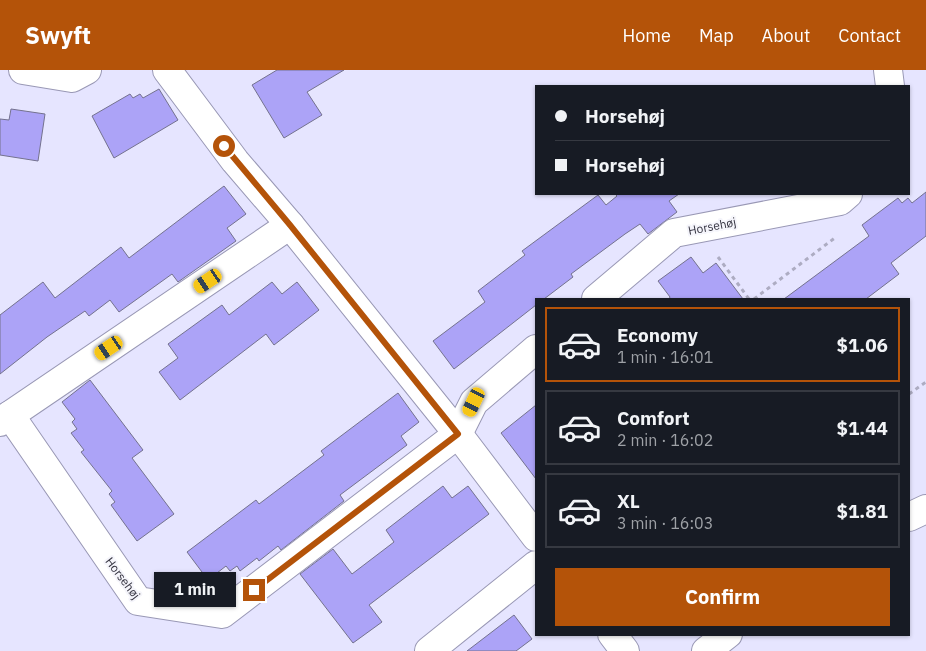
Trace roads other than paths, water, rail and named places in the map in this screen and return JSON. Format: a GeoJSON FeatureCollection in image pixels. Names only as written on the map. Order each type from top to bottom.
{"type":"FeatureCollection","features":[{"type":"Feature","properties":{"kind":"street"},"geometry":{"type":"LineString","coordinates":[[22,70],[72,78],[87,70]]}},
{"type":"Feature","properties":{"kind":"street"},"geometry":{"type":"LineString","coordinates":[[167,70],[235,161],[290,225],[458,434],[535,536]]}},
{"type":"Feature","properties":{"kind":"street"},"geometry":{"type":"LineString","coordinates":[[888,70],[890,85]]}},
{"type":"Feature","properties":{"kind":"street","name":"Horsehøj"},"geometry":{"type":"LineString","coordinates":[[597,298],[674,233],[842,198]]}},
{"type":"Feature","properties":{"kind":"street","name":"Horsehøj"},"geometry":{"type":"LineString","coordinates":[[290,225],[5,418],[138,601],[222,614],[458,434],[474,402],[535,350]]}},
{"type":"Feature","properties":{"kind":"street"},"geometry":{"type":"LineString","coordinates":[[910,516],[926,508]]}},
{"type":"Feature","properties":{"kind":"street"},"geometry":{"type":"LineString","coordinates":[[429,651],[535,566]]}},
{"type":"Feature","properties":{"kind":"street"},"geometry":{"type":"LineString","coordinates":[[614,636],[626,651]]}},
{"type":"Feature","properties":{"kind":"street"},"geometry":{"type":"LineString","coordinates":[[706,651],[725,636]]}}]}
